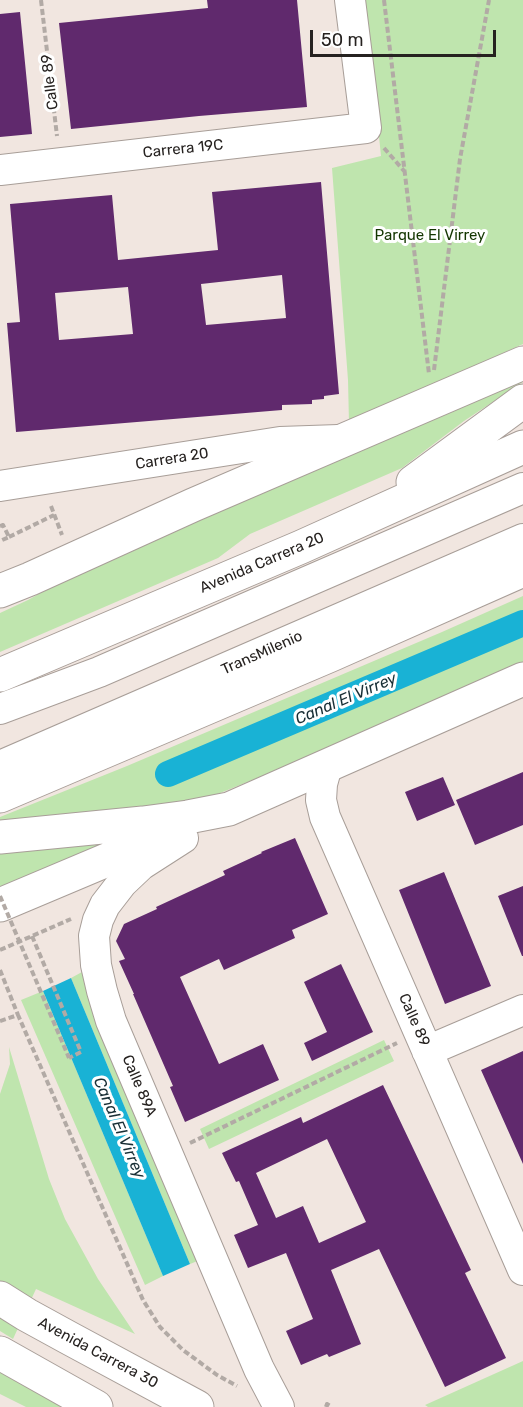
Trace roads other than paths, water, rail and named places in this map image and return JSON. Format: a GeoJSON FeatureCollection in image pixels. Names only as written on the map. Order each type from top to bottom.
{"type":"FeatureCollection","features":[{"type":"Feature","properties":{"kind":"main road"},"geometry":{"type":"LineString","coordinates":[[0,592],[523,363]]}},
{"type":"Feature","properties":{"kind":"main road"},"geometry":{"type":"LineString","coordinates":[[361,520],[523,401]]}},
{"type":"Feature","properties":{"kind":"main road","name":"Avenida Carrera 20"},"geometry":{"type":"LineString","coordinates":[[0,675],[291,551],[523,447]]}},
{"type":"Feature","properties":{"kind":"main road"},"geometry":{"type":"LineString","coordinates":[[0,796],[331,656],[523,570]]}},
{"type":"Feature","properties":{"kind":"main road"},"geometry":{"type":"LineString","coordinates":[[0,905],[229,809],[523,679]]}},
{"type":"Feature","properties":{"kind":"main road"},"geometry":{"type":"LineString","coordinates":[[0,837],[143,823],[229,809]]}},
{"type":"Feature","properties":{"kind":"main road","name":"Avenida Carrera 30"},"geometry":{"type":"LineString","coordinates":[[13,1306],[197,1407]]}},
{"type":"Feature","properties":{"kind":"main road"},"geometry":{"type":"LineString","coordinates":[[0,1353],[96,1407]]}},
{"type":"Feature","properties":{"kind":"street","name":"Carrera 19C"},"geometry":{"type":"LineString","coordinates":[[0,170],[366,128],[350,0]]}},
{"type":"Feature","properties":{"kind":"street","name":"Carrera 20"},"geometry":{"type":"LineString","coordinates":[[0,486],[280,442],[345,440]]}},
{"type":"Feature","properties":{"kind":"street"},"geometry":{"type":"LineString","coordinates":[[0,709],[99,672],[523,488]]}},
{"type":"Feature","properties":{"kind":"street","name":"TransMilenio"},"geometry":{"type":"LineString","coordinates":[[0,766],[523,539]]}},
{"type":"Feature","properties":{"kind":"street","name":"Calle 89"},"geometry":{"type":"LineString","coordinates":[[327,766],[321,800],[325,817],[523,1270]]}},
{"type":"Feature","properties":{"kind":"street","name":"Calle 89A"},"geometry":{"type":"LineString","coordinates":[[229,809],[141,865],[105,905],[94,936],[96,965],[108,1011],[259,1369],[279,1407]]}},
{"type":"Feature","properties":{"kind":"street"},"geometry":{"type":"LineString","coordinates":[[423,1042],[523,1010]]}},
{"type":"Feature","properties":{"kind":"water"},"geometry":{"type":"Polygon","coordinates":[[[71,978],[190,1264],[163,1276],[43,991],[71,978]]]}},
{"type":"Feature","properties":{"kind":"waterway","name":"Canal El Virrey"},"geometry":{"type":"LineString","coordinates":[[168,774],[523,623]]}},
{"type":"Feature","properties":{"kind":"park label","name":"Parque El Virrey"},"geometry":{"type":"Point","coordinates":[430,236]}}]}
